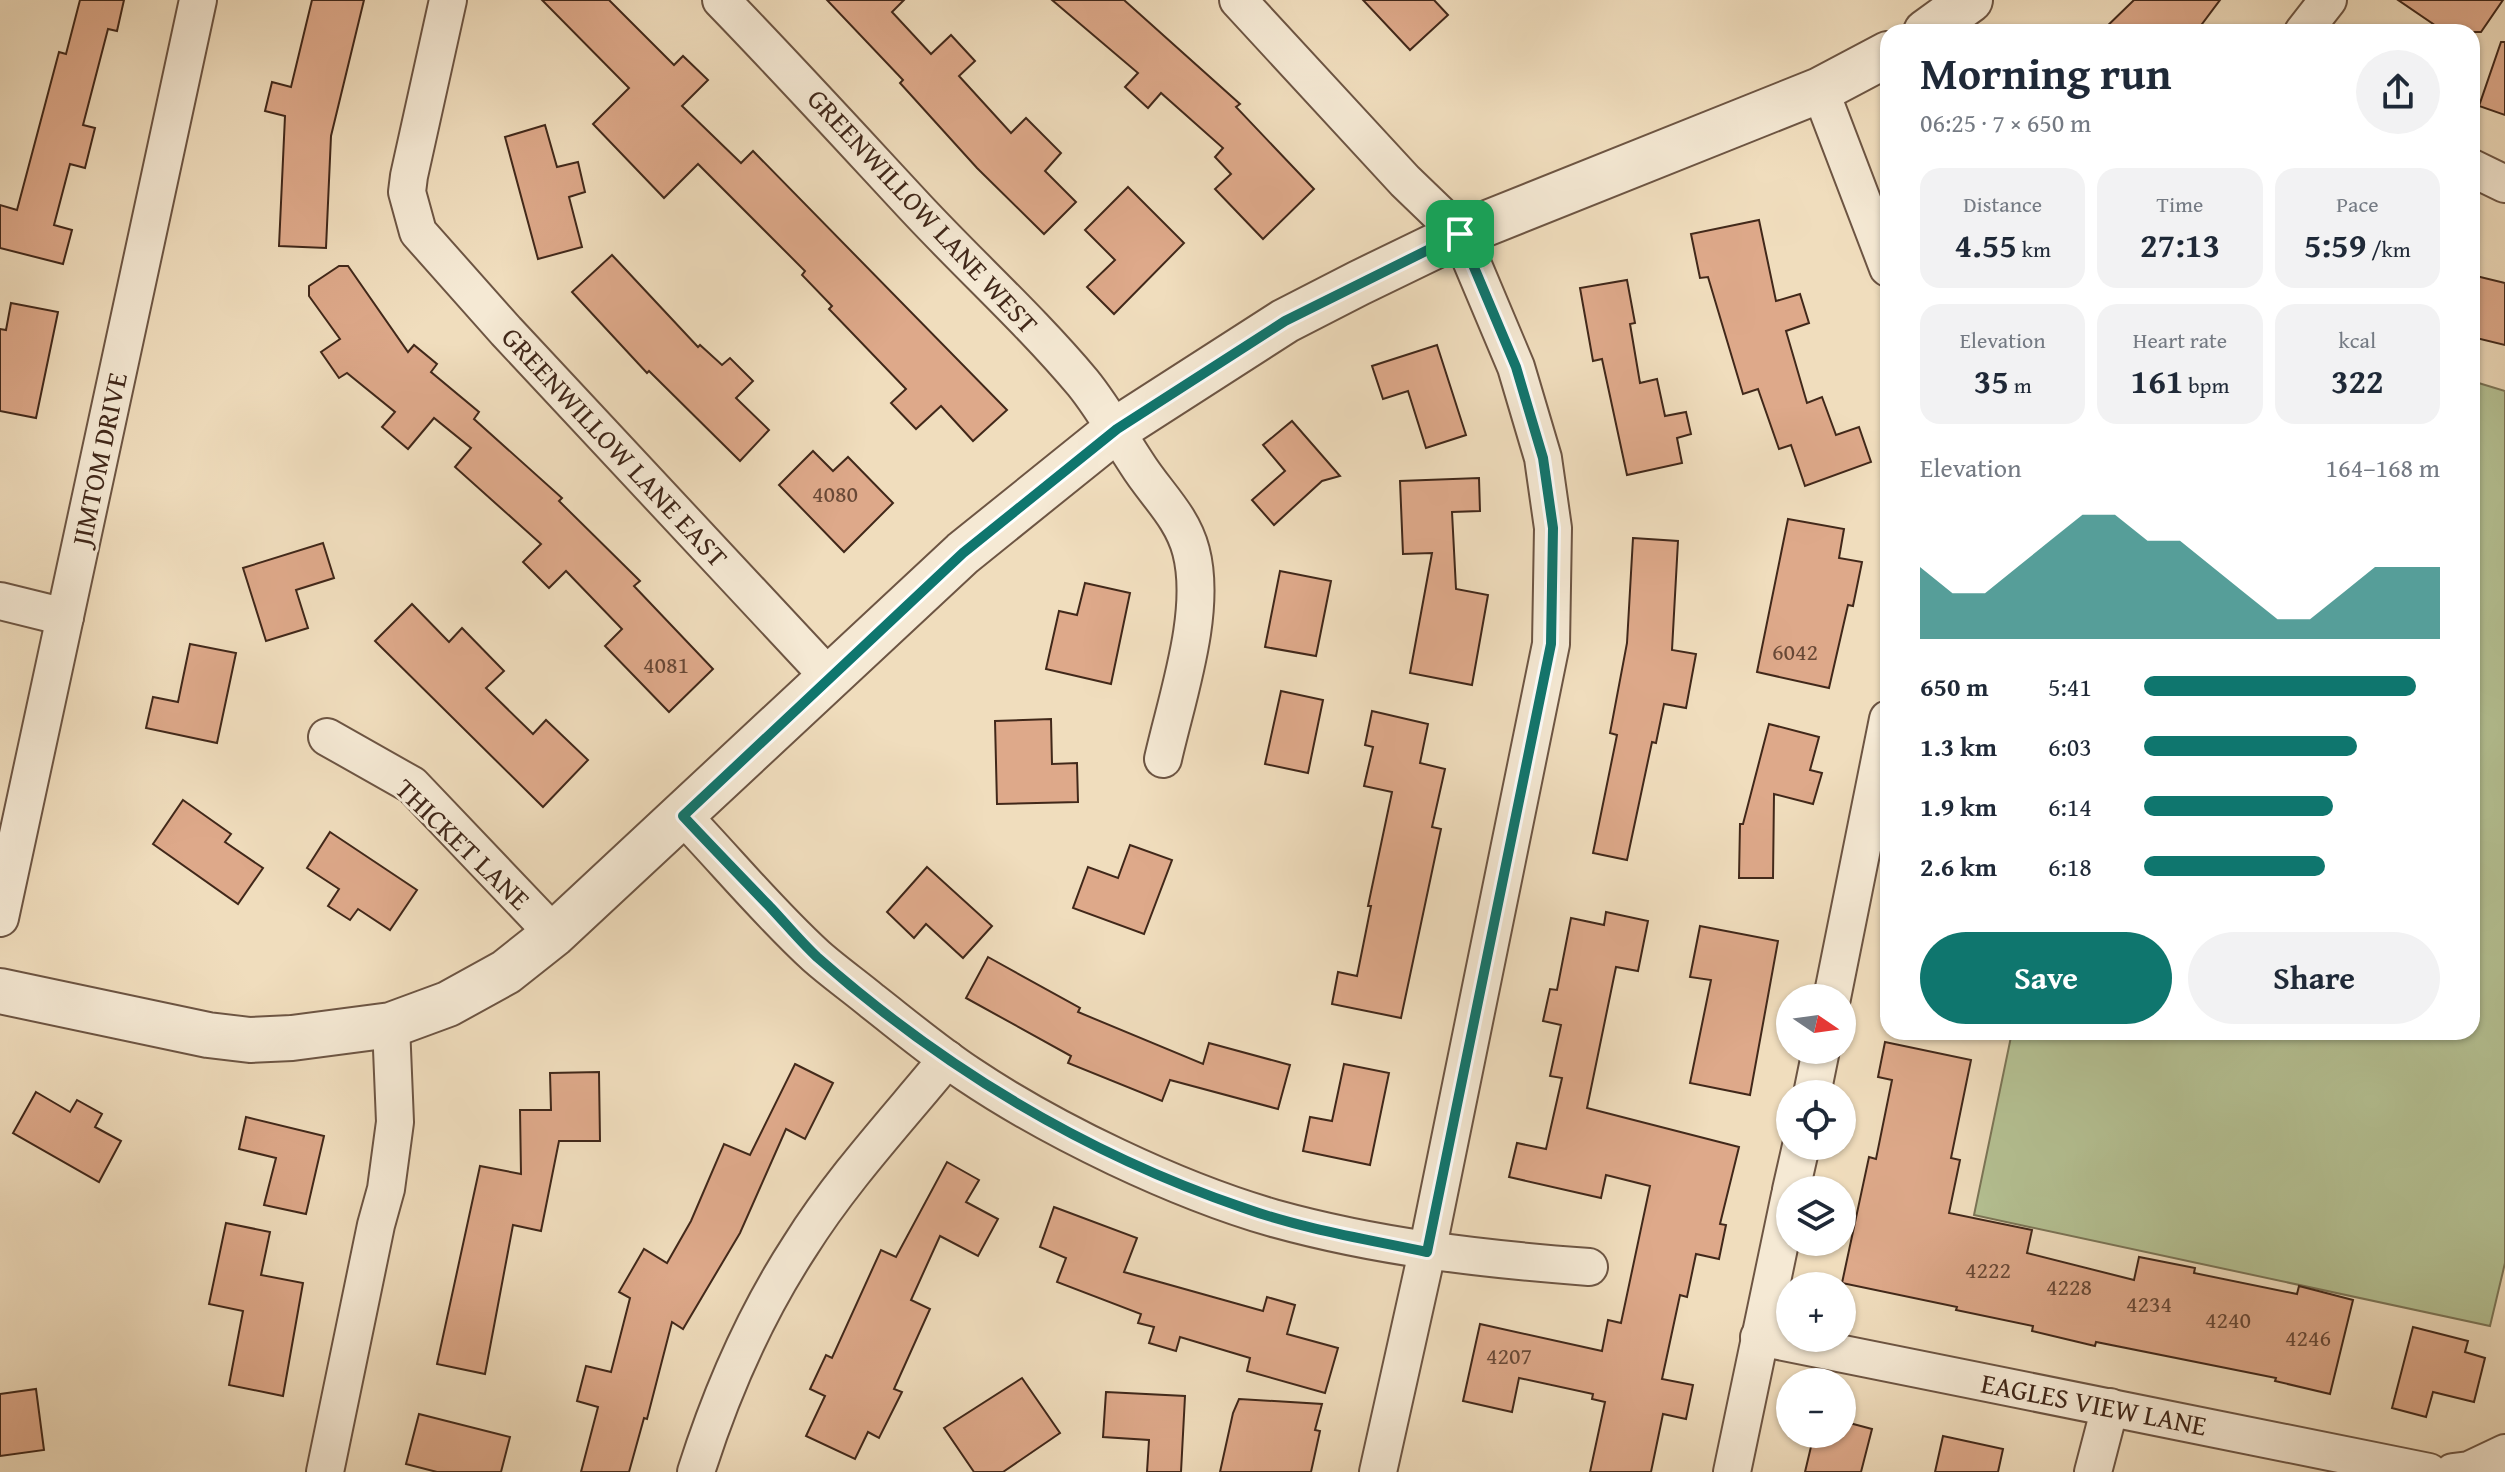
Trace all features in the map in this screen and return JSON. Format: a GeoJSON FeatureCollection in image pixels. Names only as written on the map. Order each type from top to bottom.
{"type":"FeatureCollection","features":[{"type":"Feature","properties":{"kind":"street","name":"JIMTOM DRIVE"},"geometry":{"type":"LineString","coordinates":[[0,918],[198,0]]}},
{"type":"Feature","properties":{"kind":"street","name":"GREENWILLOW LANE EAST"},"geometry":{"type":"LineString","coordinates":[[448,0],[409,176],[407,192],[418,232],[506,331],[830,678]]}},
{"type":"Feature","properties":{"kind":"street","name":"GREENWILLOW LANE WEST"},"geometry":{"type":"LineString","coordinates":[[721,0],[816,97],[917,209],[1034,327],[1117,429],[1137,465],[1179,521],[1191,550],[1197,583],[1196,615],[1163,759]]}},
{"type":"Feature","properties":{"kind":"street"},"geometry":{"type":"LineString","coordinates":[[1238,0],[1405,181],[1460,234],[1516,367],[1543,458],[1553,528],[1551,644],[1427,1252],[1378,1472]]}},
{"type":"Feature","properties":{"kind":"street"},"geometry":{"type":"LineString","coordinates":[[1937,24],[1970,0]]}},
{"type":"Feature","properties":{"kind":"street"},"geometry":{"type":"LineString","coordinates":[[2312,24],[2328,0]]}},
{"type":"Feature","properties":{"kind":"street"},"geometry":{"type":"LineString","coordinates":[[0,991],[208,1035],[250,1040],[292,1038],[391,1025],[448,1004],[494,978],[554,934],[963,553],[1117,429],[1285,321],[1460,234],[1820,90],[1880,58]]}},
{"type":"Feature","properties":{"kind":"street"},"geometry":{"type":"LineString","coordinates":[[1820,90],[1880,247]]}},
{"type":"Feature","properties":{"kind":"street"},"geometry":{"type":"LineString","coordinates":[[2480,172],[2505,184]]}},
{"type":"Feature","properties":{"kind":"street"},"geometry":{"type":"LineString","coordinates":[[0,601],[65,617]]}},
{"type":"Feature","properties":{"kind":"street","name":"THICKET LANE"},"geometry":{"type":"LineString","coordinates":[[327,737],[412,785],[554,934]]}},
{"type":"Feature","properties":{"kind":"street"},"geometry":{"type":"LineString","coordinates":[[1835,984],[1880,759]]}},
{"type":"Feature","properties":{"kind":"street"},"geometry":{"type":"LineString","coordinates":[[683,816],[816,956],[947,1059],[993,1090],[1069,1132],[1173,1181],[1275,1218],[1427,1252],[1589,1267]]}},
{"type":"Feature","properties":{"kind":"street"},"geometry":{"type":"LineString","coordinates":[[325,1472],[386,1189],[395,1122],[391,1025]]}},
{"type":"Feature","properties":{"kind":"street"},"geometry":{"type":"LineString","coordinates":[[696,1472],[722,1400],[756,1321],[800,1245],[837,1194],[947,1059]]}},
{"type":"Feature","properties":{"kind":"street"},"geometry":{"type":"LineString","coordinates":[[1732,1472],[1777,1256]]}},
{"type":"Feature","properties":{"kind":"street","name":"EAGLES VIEW LANE"},"geometry":{"type":"LineString","coordinates":[[1759,1337],[2429,1472]]}},
{"type":"Feature","properties":{"kind":"street"},"geometry":{"type":"LineString","coordinates":[[2093,1472],[2110,1407]]}},
{"type":"Feature","properties":{"kind":"street"},"geometry":{"type":"LineString","coordinates":[[2453,1472],[2469,1470],[2505,1453]]}},
{"type":"Feature","properties":{"kind":"green space"},"geometry":{"type":"Polygon","coordinates":[[[2480,383],[2505,391],[2505,1263],[2490,1326],[1974,1215],[2010,1040],[2480,1040],[2480,383]]]}},
{"type":"Feature","properties":{"kind":"building"},"geometry":{"type":"Polygon","coordinates":[[[80,0],[124,0],[117,31],[108,29],[83,125],[95,128],[85,168],[70,164],[54,225],[72,230],[63,264],[0,248],[0,205],[17,210],[59,52],[66,54],[80,0]]]}},
{"type":"Feature","properties":{"kind":"building"},"geometry":{"type":"Polygon","coordinates":[[[312,0],[364,0],[331,136],[326,248],[279,246],[285,116],[265,111],[272,82],[291,87],[312,0]]]}},
{"type":"Feature","properties":{"kind":"building"},"geometry":{"type":"Polygon","coordinates":[[[542,0],[609,0],[674,65],[683,56],[708,80],[682,106],[741,163],[753,151],[1007,410],[973,441],[941,406],[916,429],[891,403],[906,389],[829,309],[832,306],[802,275],[805,271],[698,164],[664,198],[593,124],[629,88],[542,0]]]}},
{"type":"Feature","properties":{"kind":"building"},"geometry":{"type":"Polygon","coordinates":[[[827,0],[904,0],[892,12],[931,54],[951,35],[975,61],[959,76],[1011,133],[1026,118],[1061,153],[1045,171],[1076,202],[1044,234],[977,168],[900,83],[903,80],[827,0]]]}},
{"type":"Feature","properties":{"kind":"building"},"geometry":{"type":"Polygon","coordinates":[[[1052,0],[1124,0],[1240,104],[1236,107],[1314,189],[1263,239],[1215,189],[1231,174],[1215,157],[1223,148],[1161,93],[1148,108],[1125,87],[1138,73],[1052,0]]]}},
{"type":"Feature","properties":{"kind":"building"},"geometry":{"type":"Polygon","coordinates":[[[1363,0],[1434,0],[1448,15],[1410,50],[1363,0]]]}},
{"type":"Feature","properties":{"kind":"building"},"geometry":{"type":"Polygon","coordinates":[[[2134,0],[2220,0],[2202,24],[2109,24],[2134,0]]]}},
{"type":"Feature","properties":{"kind":"building"},"geometry":{"type":"Polygon","coordinates":[[[2398,0],[2503,0],[2481,32],[2480,24],[2433,24],[2398,0]]]}},
{"type":"Feature","properties":{"kind":"building"},"geometry":{"type":"Polygon","coordinates":[[[2501,42],[2505,42],[2505,115],[2480,106],[2501,42]]]}},
{"type":"Feature","properties":{"kind":"building"},"geometry":{"type":"Polygon","coordinates":[[[545,125],[557,167],[578,162],[585,192],[569,197],[582,247],[538,259],[505,137],[545,125]]]}},
{"type":"Feature","properties":{"kind":"building"},"geometry":{"type":"Polygon","coordinates":[[[1128,187],[1184,243],[1114,314],[1087,287],[1115,260],[1085,230],[1128,187]]]}},
{"type":"Feature","properties":{"kind":"building"},"geometry":{"type":"Polygon","coordinates":[[[1759,220],[1776,301],[1800,294],[1809,323],[1786,331],[1807,403],[1822,397],[1836,435],[1859,427],[1871,462],[1805,486],[1791,445],[1779,449],[1758,389],[1743,394],[1708,277],[1700,278],[1691,234],[1759,220]]]}},
{"type":"Feature","properties":{"kind":"building"},"geometry":{"type":"Polygon","coordinates":[[[612,255],[698,347],[700,345],[722,365],[730,358],[753,381],[736,398],[769,430],[740,461],[649,371],[647,373],[572,292],[612,255]]]}},
{"type":"Feature","properties":{"kind":"building"},"geometry":{"type":"Polygon","coordinates":[[[339,266],[348,266],[408,352],[414,345],[437,364],[431,372],[479,412],[474,419],[562,498],[559,501],[640,581],[634,586],[713,669],[669,712],[605,646],[622,629],[566,571],[549,588],[523,562],[541,544],[455,467],[471,448],[434,418],[408,449],[382,427],[395,412],[347,373],[339,378],[321,352],[340,339],[309,296],[309,286],[339,266]]]}},
{"type":"Feature","properties":{"kind":"building"},"geometry":{"type":"Polygon","coordinates":[[[2480,277],[2505,283],[2505,345],[2480,339],[2480,277]]]}},
{"type":"Feature","properties":{"kind":"building"},"geometry":{"type":"Polygon","coordinates":[[[1627,280],[1635,323],[1630,324],[1640,383],[1657,379],[1665,416],[1686,412],[1691,434],[1677,438],[1682,463],[1627,475],[1602,359],[1593,361],[1580,288],[1627,280]]]}},
{"type":"Feature","properties":{"kind":"building"},"geometry":{"type":"Polygon","coordinates":[[[11,303],[58,312],[36,418],[0,411],[0,329],[6,330],[11,303]]]}},
{"type":"Feature","properties":{"kind":"building"},"geometry":{"type":"Polygon","coordinates":[[[1437,345],[1466,435],[1426,448],[1408,391],[1383,399],[1372,366],[1437,345]]]}},
{"type":"Feature","properties":{"kind":"building"},"geometry":{"type":"Polygon","coordinates":[[[1292,421],[1340,476],[1322,481],[1274,525],[1252,500],[1285,471],[1263,445],[1292,421]]]}},
{"type":"Feature","properties":{"kind":"building"},"geometry":{"type":"Polygon","coordinates":[[[813,451],[833,471],[848,457],[893,503],[844,552],[779,485],[813,451]]]}},
{"type":"Feature","properties":{"kind":"building"},"geometry":{"type":"Polygon","coordinates":[[[1479,478],[1480,511],[1452,512],[1456,589],[1488,595],[1472,685],[1410,673],[1432,553],[1403,554],[1400,481],[1479,478]]]}},
{"type":"Feature","properties":{"kind":"building"},"geometry":{"type":"Polygon","coordinates":[[[1788,519],[1844,529],[1839,558],[1862,562],[1853,606],[1848,605],[1829,688],[1757,672],[1788,519]]]}},
{"type":"Feature","properties":{"kind":"building"},"geometry":{"type":"Polygon","coordinates":[[[1633,538],[1678,541],[1672,650],[1696,654],[1686,708],[1664,704],[1656,743],[1652,742],[1627,860],[1593,853],[1617,735],[1610,733],[1627,643],[1633,538]]]}},
{"type":"Feature","properties":{"kind":"building"},"geometry":{"type":"Polygon","coordinates":[[[323,543],[334,578],[296,590],[308,628],[266,641],[243,568],[323,543]]]}},
{"type":"Feature","properties":{"kind":"building"},"geometry":{"type":"Polygon","coordinates":[[[1280,571],[1331,581],[1316,656],[1265,647],[1280,571]]]}},
{"type":"Feature","properties":{"kind":"building"},"geometry":{"type":"Polygon","coordinates":[[[1085,583],[1130,593],[1111,684],[1046,669],[1059,611],[1077,615],[1085,583]]]}},
{"type":"Feature","properties":{"kind":"building"},"geometry":{"type":"Polygon","coordinates":[[[412,604],[449,642],[462,628],[504,671],[486,688],[533,734],[546,720],[588,760],[543,807],[375,641],[412,604]]]}},
{"type":"Feature","properties":{"kind":"building"},"geometry":{"type":"Polygon","coordinates":[[[190,644],[236,653],[217,743],[146,728],[153,697],[178,702],[190,644]]]}},
{"type":"Feature","properties":{"kind":"building"},"geometry":{"type":"Polygon","coordinates":[[[1281,691],[1323,700],[1308,773],[1265,764],[1281,691]]]}},
{"type":"Feature","properties":{"kind":"building"},"geometry":{"type":"Polygon","coordinates":[[[1372,711],[1428,724],[1420,763],[1445,769],[1432,827],[1441,829],[1401,1018],[1332,1004],[1338,972],[1357,976],[1392,792],[1364,786],[1373,747],[1365,745],[1372,711]]]}},
{"type":"Feature","properties":{"kind":"building"},"geometry":{"type":"Polygon","coordinates":[[[1051,719],[1052,764],[1077,763],[1078,802],[997,804],[995,721],[1051,719]]]}},
{"type":"Feature","properties":{"kind":"building"},"geometry":{"type":"Polygon","coordinates":[[[1769,724],[1819,737],[1810,770],[1822,773],[1813,804],[1774,794],[1773,878],[1739,878],[1740,824],[1743,824],[1769,724]]]}},
{"type":"Feature","properties":{"kind":"building"},"geometry":{"type":"Polygon","coordinates":[[[183,800],[231,834],[225,842],[263,868],[238,904],[153,844],[183,800]]]}},
{"type":"Feature","properties":{"kind":"building"},"geometry":{"type":"Polygon","coordinates":[[[330,832],[417,890],[390,930],[358,909],[350,920],[328,906],[339,889],[307,868],[330,832]]]}},
{"type":"Feature","properties":{"kind":"building"},"geometry":{"type":"Polygon","coordinates":[[[1130,845],[1172,860],[1144,934],[1073,908],[1088,867],[1118,878],[1130,845]]]}},
{"type":"Feature","properties":{"kind":"building"},"geometry":{"type":"Polygon","coordinates":[[[927,867],[992,926],[963,958],[926,924],[914,938],[887,912],[927,867]]]}},
{"type":"Feature","properties":{"kind":"building"},"geometry":{"type":"Polygon","coordinates":[[[1606,912],[1648,921],[1638,971],[1616,967],[1587,1108],[1739,1147],[1720,1224],[1726,1225],[1719,1259],[1696,1254],[1687,1297],[1680,1295],[1662,1379],[1693,1385],[1686,1419],[1663,1414],[1651,1472],[1590,1472],[1605,1402],[1592,1399],[1593,1394],[1519,1378],[1512,1412],[1463,1401],[1480,1324],[1602,1351],[1608,1320],[1621,1323],[1650,1186],[1606,1175],[1601,1198],[1509,1177],[1517,1143],[1546,1149],[1562,1078],[1550,1076],[1561,1025],[1543,1021],[1550,989],[1557,990],[1571,918],[1604,925],[1606,912]]]}},
{"type":"Feature","properties":{"kind":"building"},"geometry":{"type":"Polygon","coordinates":[[[1700,926],[1778,941],[1750,1095],[1690,1083],[1711,980],[1690,977],[1700,926]]]}},
{"type":"Feature","properties":{"kind":"building"},"geometry":{"type":"Polygon","coordinates":[[[988,957],[1080,1008],[1078,1012],[1203,1064],[1209,1043],[1290,1065],[1278,1109],[1170,1080],[1162,1101],[1068,1063],[1071,1056],[966,998],[988,957]]]}},
{"type":"Feature","properties":{"kind":"building"},"geometry":{"type":"Polygon","coordinates":[[[1885,1042],[1971,1060],[1951,1158],[1960,1160],[1949,1213],[2032,1230],[2027,1253],[2134,1280],[2139,1257],[2195,1268],[2194,1273],[2297,1294],[2299,1286],[2353,1300],[2330,1394],[2275,1381],[2276,1378],[2096,1342],[2095,1346],[2032,1331],[2033,1326],[1856,1286],[1856,1272],[1844,1272],[1848,1256],[1856,1256],[1856,1218],[1869,1157],[1876,1159],[1892,1080],[1878,1077],[1885,1042]]]}},
{"type":"Feature","properties":{"kind":"building"},"geometry":{"type":"Polygon","coordinates":[[[795,1064],[833,1083],[805,1139],[786,1129],[740,1233],[683,1329],[672,1322],[647,1419],[644,1418],[629,1472],[581,1472],[598,1407],[577,1401],[586,1366],[611,1372],[630,1298],[619,1292],[644,1249],[667,1263],[691,1221],[724,1144],[750,1155],[795,1064]]]}},
{"type":"Feature","properties":{"kind":"building"},"geometry":{"type":"Polygon","coordinates":[[[1344,1064],[1389,1073],[1370,1165],[1303,1151],[1310,1117],[1332,1121],[1344,1064]]]}},
{"type":"Feature","properties":{"kind":"building"},"geometry":{"type":"Polygon","coordinates":[[[599,1072],[600,1141],[559,1141],[541,1231],[513,1225],[485,1374],[437,1364],[480,1166],[521,1174],[520,1110],[551,1110],[550,1073],[599,1072]]]}},
{"type":"Feature","properties":{"kind":"building"},"geometry":{"type":"Polygon","coordinates":[[[36,1092],[70,1112],[77,1100],[102,1114],[95,1127],[121,1141],[99,1182],[13,1133],[36,1092]]]}},
{"type":"Feature","properties":{"kind":"building"},"geometry":{"type":"Polygon","coordinates":[[[246,1117],[324,1136],[306,1214],[264,1205],[276,1158],[239,1149],[246,1117]]]}},
{"type":"Feature","properties":{"kind":"building"},"geometry":{"type":"Polygon","coordinates":[[[947,1162],[979,1180],[966,1202],[998,1219],[978,1256],[940,1236],[911,1300],[930,1309],[894,1389],[902,1392],[879,1438],[868,1432],[855,1459],[806,1436],[825,1396],[810,1389],[826,1355],[832,1358],[881,1250],[896,1257],[947,1162]]]}},
{"type":"Feature","properties":{"kind":"building"},"geometry":{"type":"Polygon","coordinates":[[[1054,1207],[1137,1238],[1124,1272],[1263,1311],[1267,1297],[1295,1305],[1287,1334],[1338,1348],[1325,1393],[1247,1371],[1250,1358],[1180,1337],[1176,1351],[1149,1343],[1154,1327],[1138,1323],[1141,1314],[1057,1282],[1066,1258],[1040,1247],[1054,1207]]]}},
{"type":"Feature","properties":{"kind":"building"},"geometry":{"type":"Polygon","coordinates":[[[226,1223],[270,1232],[261,1275],[303,1283],[283,1396],[229,1385],[243,1311],[209,1304],[226,1223]]]}},
{"type":"Feature","properties":{"kind":"building"},"geometry":{"type":"Polygon","coordinates":[[[2413,1327],[2468,1341],[2465,1352],[2485,1358],[2474,1402],[2433,1392],[2426,1417],[2392,1408],[2413,1327]]]}},
{"type":"Feature","properties":{"kind":"building"},"geometry":{"type":"Polygon","coordinates":[[[1022,1378],[1060,1433],[1003,1472],[974,1472],[944,1428],[1022,1378]]]}},
{"type":"Feature","properties":{"kind":"building"},"geometry":{"type":"Polygon","coordinates":[[[36,1389],[44,1450],[0,1456],[0,1394],[36,1389]]]}},
{"type":"Feature","properties":{"kind":"building"},"geometry":{"type":"Polygon","coordinates":[[[1106,1392],[1185,1396],[1181,1472],[1147,1472],[1149,1440],[1103,1437],[1106,1392]]]}},
{"type":"Feature","properties":{"kind":"building"},"geometry":{"type":"Polygon","coordinates":[[[1239,1399],[1322,1404],[1315,1430],[1320,1431],[1311,1472],[1220,1472],[1239,1399]]]}},
{"type":"Feature","properties":{"kind":"building"},"geometry":{"type":"Polygon","coordinates":[[[419,1414],[510,1437],[501,1472],[437,1472],[406,1464],[419,1414]]]}},
{"type":"Feature","properties":{"kind":"building"},"geometry":{"type":"Polygon","coordinates":[[[1856,1425],[1872,1429],[1861,1472],[1805,1472],[1811,1448],[1856,1448],[1856,1425]]]}},
{"type":"Feature","properties":{"kind":"building"},"geometry":{"type":"Polygon","coordinates":[[[1943,1436],[2003,1449],[1998,1472],[1935,1472],[1943,1436]]]}},
{"type":"Feature","properties":{"kind":"route"},"geometry":{"type":"LineString","coordinates":[[1460,234],[1516,367],[1543,458],[1553,528],[1554,592],[1551,644],[1427,1252],[1242,1208],[1146,1169],[1005,1097],[927,1044],[816,956],[683,816],[963,553],[1117,429],[1285,321],[1460,234]]}}]}
